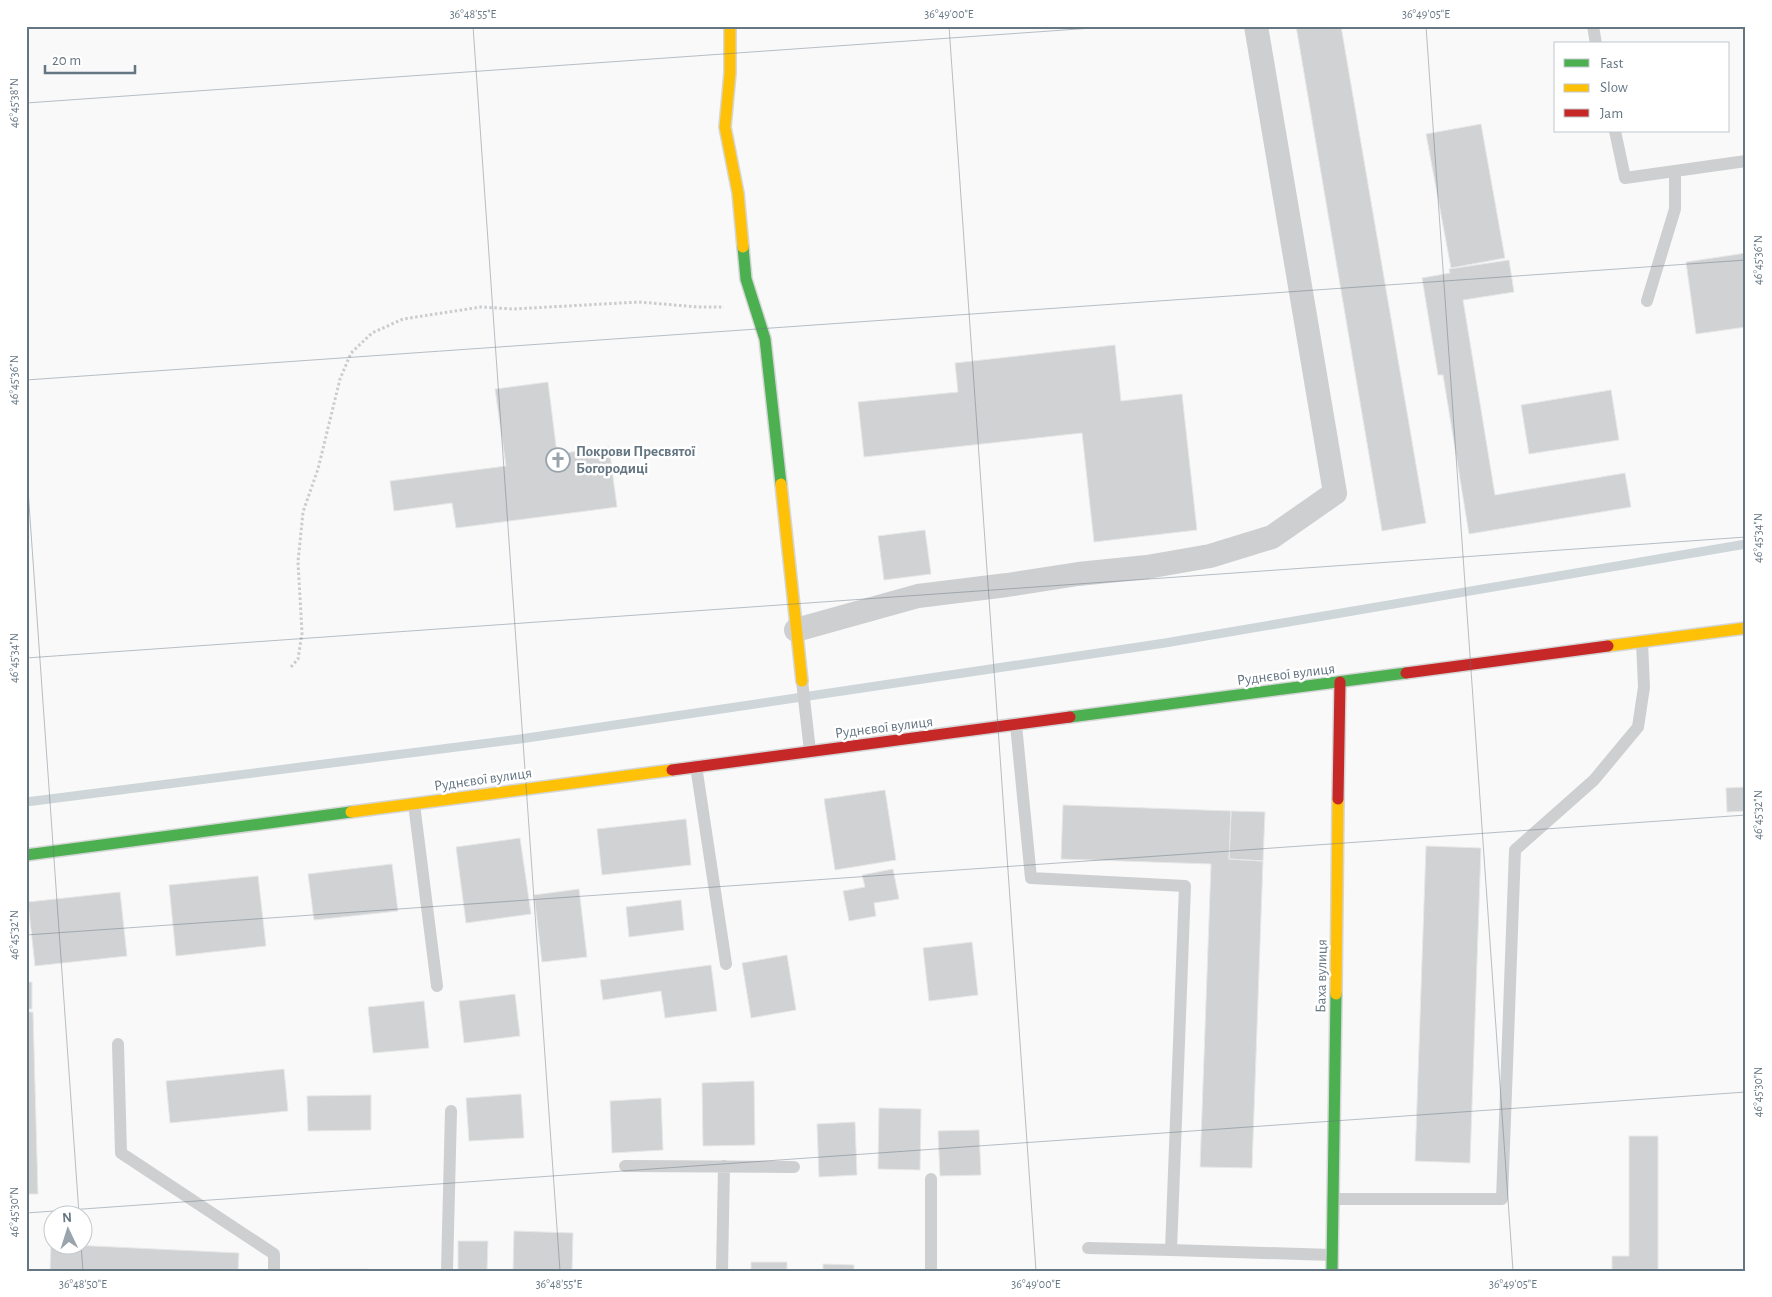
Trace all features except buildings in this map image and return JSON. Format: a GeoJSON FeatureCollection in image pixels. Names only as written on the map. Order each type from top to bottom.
{"type":"FeatureCollection","features":[{"type":"Feature","properties":{"kind":"street"},"geometry":{"type":"LineString","coordinates":[[730,26],[730,73],[725,127],[738,193],[746,279],[765,338],[802,681]]}},
{"type":"Feature","properties":{"kind":"street"},"geometry":{"type":"LineString","coordinates":[[796,630],[918,596],[1147,567],[1210,556],[1272,537],[1335,493],[1256,26]]}},
{"type":"Feature","properties":{"kind":"street","name":"Руднєвої вулиця"},"geometry":{"type":"LineString","coordinates":[[26,855],[1746,628]]}},
{"type":"Feature","properties":{"kind":"street","name":"Баха вулиця"},"geometry":{"type":"LineString","coordinates":[[1332,1271],[1340,682]]}},
{"type":"Feature","properties":{"kind":"lane"},"geometry":{"type":"LineString","coordinates":[[1593,26],[1596,42]]}},
{"type":"Feature","properties":{"kind":"lane"},"geometry":{"type":"LineString","coordinates":[[1615,132],[1625,178],[1746,161]]}},
{"type":"Feature","properties":{"kind":"lane"},"geometry":{"type":"LineString","coordinates":[[1647,301],[1675,210],[1675,170]]}},
{"type":"Feature","properties":{"kind":"lane"},"geometry":{"type":"LineString","coordinates":[[1333,1199],[1502,1199],[1515,850],[1594,780],[1638,728],[1644,687],[1642,642]]}},
{"type":"Feature","properties":{"kind":"lane"},"geometry":{"type":"LineString","coordinates":[[802,681],[810,751]]}},
{"type":"Feature","properties":{"kind":"lane"},"geometry":{"type":"LineString","coordinates":[[1016,724],[1030,878],[1185,886],[1171,1250]]}},
{"type":"Feature","properties":{"kind":"lane"},"geometry":{"type":"LineString","coordinates":[[696,766],[726,964]]}},
{"type":"Feature","properties":{"kind":"lane"},"geometry":{"type":"LineString","coordinates":[[414,804],[437,986]]}},
{"type":"Feature","properties":{"kind":"lane"},"geometry":{"type":"LineString","coordinates":[[118,1044],[121,1153],[274,1254],[274,1271]]}},
{"type":"Feature","properties":{"kind":"lane"},"geometry":{"type":"LineString","coordinates":[[447,1271],[451,1111]]}},
{"type":"Feature","properties":{"kind":"lane"},"geometry":{"type":"LineString","coordinates":[[625,1166],[794,1167]]}},
{"type":"Feature","properties":{"kind":"lane"},"geometry":{"type":"LineString","coordinates":[[722,1271],[724,1166]]}},
{"type":"Feature","properties":{"kind":"lane"},"geometry":{"type":"LineString","coordinates":[[931,1179],[931,1271]]}},
{"type":"Feature","properties":{"kind":"lane"},"geometry":{"type":"LineString","coordinates":[[1088,1248],[1332,1255]]}},
{"type":"Feature","properties":{"kind":"path"},"geometry":{"type":"LineString","coordinates":[[291,667],[298,659],[302,633],[298,562],[303,512],[318,469],[340,379],[351,352],[372,333],[403,319],[481,308],[513,309],[640,302],[698,307],[754,307]]}},
{"type":"Feature","properties":{"kind":"shaded area"},"geometry":{"type":"Polygon","coordinates":[[[1744,883],[1746,883],[1746,1110],[1743,1110],[1744,883]]]}},
{"type":"Feature","properties":{"kind":"waterway"},"geometry":{"type":"LineString","coordinates":[[26,802],[520,739],[1165,643],[1746,544]]}},
{"type":"Feature","properties":{"kind":"traffic: fast"},"geometry":{"type":"LineString","coordinates":[[743,247],[746,279],[765,339],[781,484]]}},
{"type":"Feature","properties":{"kind":"traffic: fast"},"geometry":{"type":"LineString","coordinates":[[1070,717],[1406,673]]}},
{"type":"Feature","properties":{"kind":"traffic: fast"},"geometry":{"type":"LineString","coordinates":[[26,855],[351,812]]}},
{"type":"Feature","properties":{"kind":"traffic: fast"},"geometry":{"type":"LineString","coordinates":[[1332,1271],[1336,994]]}},
{"type":"Feature","properties":{"kind":"traffic: slow"},"geometry":{"type":"LineString","coordinates":[[730,26],[730,73],[725,127],[738,193],[743,247]]}},
{"type":"Feature","properties":{"kind":"traffic: slow"},"geometry":{"type":"LineString","coordinates":[[781,484],[802,681]]}},
{"type":"Feature","properties":{"kind":"traffic: slow"},"geometry":{"type":"LineString","coordinates":[[1608,646],[1746,628]]}},
{"type":"Feature","properties":{"kind":"traffic: slow"},"geometry":{"type":"LineString","coordinates":[[351,812],[672,770]]}},
{"type":"Feature","properties":{"kind":"traffic: slow"},"geometry":{"type":"LineString","coordinates":[[1336,994],[1338,799]]}},
{"type":"Feature","properties":{"kind":"traffic: jam"},"geometry":{"type":"LineString","coordinates":[[1406,673],[1608,646]]}},
{"type":"Feature","properties":{"kind":"traffic: jam"},"geometry":{"type":"LineString","coordinates":[[1338,799],[1340,682]]}},
{"type":"Feature","properties":{"kind":"traffic: jam"},"geometry":{"type":"LineString","coordinates":[[672,770],[1070,717]]}},
{"type":"Feature","properties":{"kind":"place","name":"Покрови Пресвятої Богородиці"},"geometry":{"type":"Point","coordinates":[558,460]}}]}
